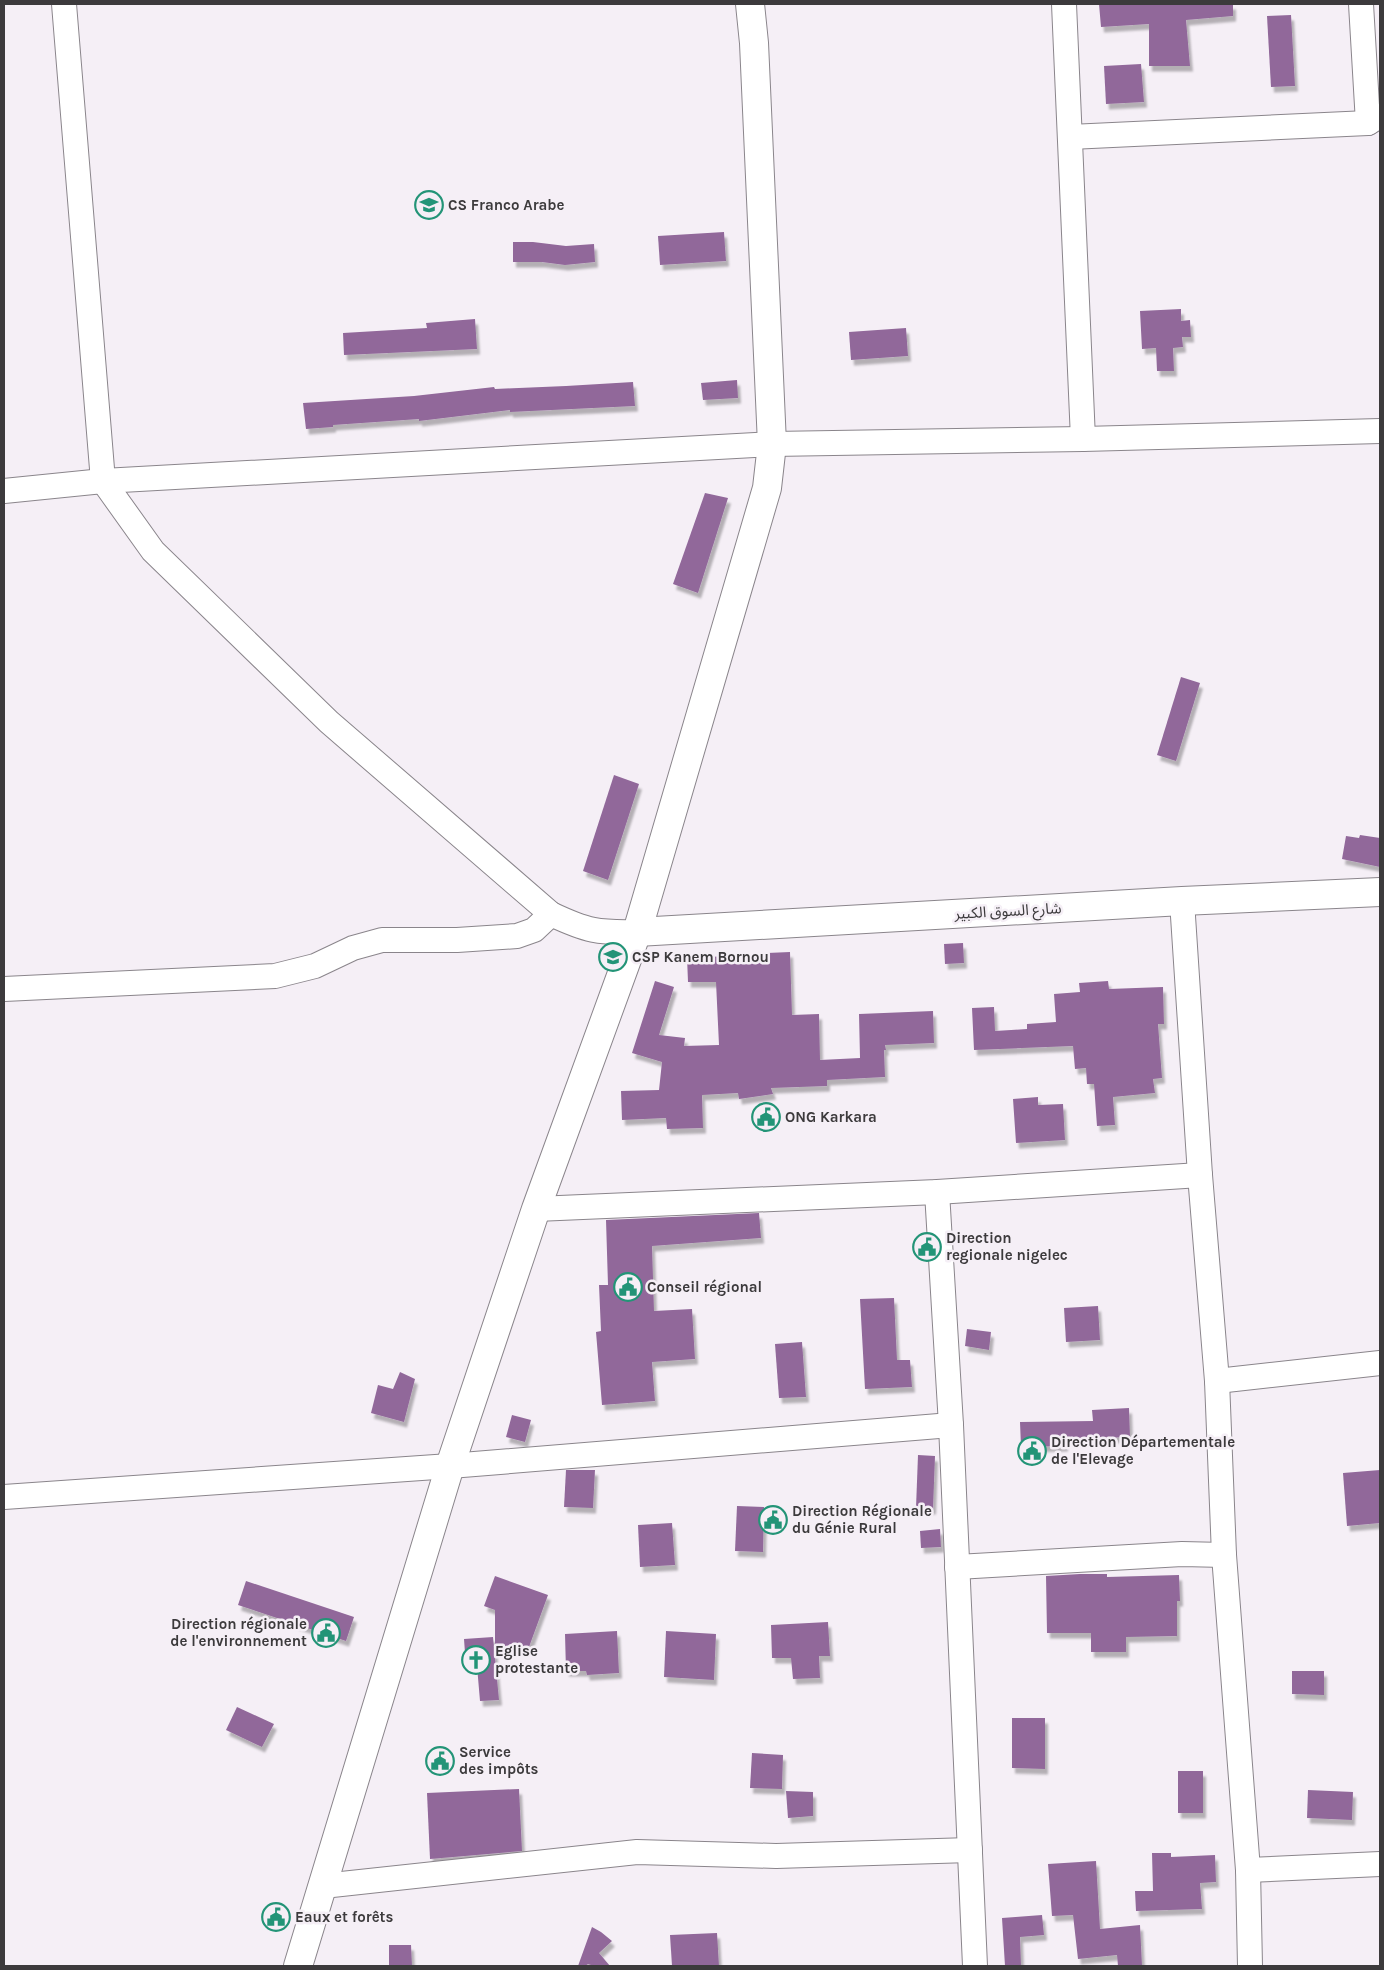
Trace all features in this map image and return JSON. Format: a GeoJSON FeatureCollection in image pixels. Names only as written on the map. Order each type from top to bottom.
{"type":"FeatureCollection","features":[{"type":"Feature","properties":{"kind":"street"},"geometry":{"type":"LineString","coordinates":[[64,4],[103,481],[153,551],[322,715],[552,914],[579,927],[602,932],[637,932]]}},
{"type":"Feature","properties":{"kind":"street"},"geometry":{"type":"LineString","coordinates":[[298,1966],[450,1466],[536,1209],[637,932],[766,488],[772,444],[754,53],[750,4]]}},
{"type":"Feature","properties":{"kind":"street"},"geometry":{"type":"LineString","coordinates":[[1064,4],[1083,439]]}},
{"type":"Feature","properties":{"kind":"street"},"geometry":{"type":"LineString","coordinates":[[1070,137],[1374,120],[1362,4]]}},
{"type":"Feature","properties":{"kind":"street"},"geometry":{"type":"LineString","coordinates":[[4,491],[103,481],[772,444],[1083,439],[1380,431]]}},
{"type":"Feature","properties":{"kind":"street","name":"شارع السوق الكبير"},"geometry":{"type":"LineString","coordinates":[[637,932],[1182,901],[1380,892]]}},
{"type":"Feature","properties":{"kind":"street"},"geometry":{"type":"LineString","coordinates":[[1182,901],[1200,1176],[1217,1381],[1224,1555],[1248,1870],[1250,1966]]}},
{"type":"Feature","properties":{"kind":"street"},"geometry":{"type":"LineString","coordinates":[[4,989],[275,976],[315,966],[353,948],[382,940],[457,940],[517,936],[534,930],[552,914]]}},
{"type":"Feature","properties":{"kind":"street"},"geometry":{"type":"LineString","coordinates":[[536,1209],[937,1192],[1200,1176]]}},
{"type":"Feature","properties":{"kind":"street"},"geometry":{"type":"LineString","coordinates":[[937,1192],[951,1425],[975,1966]]}},
{"type":"Feature","properties":{"kind":"street"},"geometry":{"type":"LineString","coordinates":[[1217,1381],[1380,1363]]}},
{"type":"Feature","properties":{"kind":"street"},"geometry":{"type":"LineString","coordinates":[[4,1497],[450,1466],[951,1425]]}},
{"type":"Feature","properties":{"kind":"street"},"geometry":{"type":"LineString","coordinates":[[957,1567],[1182,1554],[1224,1555]]}},
{"type":"Feature","properties":{"kind":"street"},"geometry":{"type":"LineString","coordinates":[[323,1886],[637,1852],[776,1856],[970,1850]]}},
{"type":"Feature","properties":{"kind":"street"},"geometry":{"type":"LineString","coordinates":[[1248,1870],[1380,1864]]}},
{"type":"Feature","properties":{"kind":"building"},"geometry":{"type":"Polygon","coordinates":[[[1099,4],[1233,4],[1233,16],[1186,20],[1190,66],[1149,66],[1149,24],[1101,27],[1099,4]]]}},
{"type":"Feature","properties":{"kind":"building"},"geometry":{"type":"Polygon","coordinates":[[[1291,15],[1295,86],[1271,87],[1267,16],[1291,15]]]}},
{"type":"Feature","properties":{"kind":"building"},"geometry":{"type":"Polygon","coordinates":[[[1141,64],[1144,102],[1106,104],[1104,66],[1141,64]]]}},
{"type":"Feature","properties":{"kind":"building"},"geometry":{"type":"Polygon","coordinates":[[[724,232],[726,261],[660,265],[658,236],[724,232]]]}},
{"type":"Feature","properties":{"kind":"building"},"geometry":{"type":"Polygon","coordinates":[[[513,242],[533,242],[566,246],[594,244],[595,262],[565,265],[542,262],[513,262],[513,242]]]}},
{"type":"Feature","properties":{"kind":"building"},"geometry":{"type":"Polygon","coordinates":[[[1181,309],[1181,321],[1190,320],[1191,337],[1182,337],[1183,347],[1173,348],[1174,371],[1157,371],[1156,348],[1142,349],[1140,311],[1181,309]]]}},
{"type":"Feature","properties":{"kind":"building"},"geometry":{"type":"Polygon","coordinates":[[[475,319],[477,349],[344,355],[343,333],[427,328],[426,323],[475,319]]]}},
{"type":"Feature","properties":{"kind":"building"},"geometry":{"type":"Polygon","coordinates":[[[906,328],[908,356],[851,360],[849,332],[906,328]]]}},
{"type":"Feature","properties":{"kind":"building"},"geometry":{"type":"Polygon","coordinates":[[[737,380],[738,398],[703,400],[701,383],[737,380]]]}},
{"type":"Feature","properties":{"kind":"building"},"geometry":{"type":"Polygon","coordinates":[[[633,382],[635,406],[510,412],[510,410],[419,421],[419,419],[333,425],[333,427],[306,429],[303,403],[414,396],[494,387],[495,389],[633,382]]]}},
{"type":"Feature","properties":{"kind":"building"},"geometry":{"type":"Polygon","coordinates":[[[705,493],[728,498],[698,593],[673,584],[705,493]]]}},
{"type":"Feature","properties":{"kind":"building"},"geometry":{"type":"Polygon","coordinates":[[[1181,677],[1200,683],[1176,761],[1157,755],[1181,677]]]}},
{"type":"Feature","properties":{"kind":"building"},"geometry":{"type":"Polygon","coordinates":[[[614,775],[639,784],[608,880],[583,871],[614,775]]]}},
{"type":"Feature","properties":{"kind":"building"},"geometry":{"type":"Polygon","coordinates":[[[1360,835],[1380,838],[1380,867],[1342,859],[1346,836],[1359,838],[1360,835]]]}},
{"type":"Feature","properties":{"kind":"building"},"geometry":{"type":"Polygon","coordinates":[[[963,943],[964,963],[945,964],[944,944],[963,943]]]}},
{"type":"Feature","properties":{"kind":"building"},"geometry":{"type":"Polygon","coordinates":[[[790,952],[792,1015],[819,1014],[820,1060],[860,1058],[859,1014],[933,1011],[934,1043],[885,1045],[885,1077],[827,1080],[827,1086],[771,1088],[773,1094],[739,1099],[738,1093],[702,1095],[703,1128],[667,1129],[666,1118],[622,1120],[621,1091],[659,1090],[662,1062],[632,1053],[655,981],[674,987],[659,1035],[685,1038],[684,1046],[719,1045],[716,982],[688,982],[687,957],[767,956],[767,953],[790,952]]]}},
{"type":"Feature","properties":{"kind":"building"},"geometry":{"type":"Polygon","coordinates":[[[1108,981],[1109,989],[1163,987],[1164,1024],[1158,1024],[1162,1078],[1153,1079],[1155,1093],[1113,1097],[1115,1125],[1097,1126],[1094,1084],[1087,1084],[1086,1068],[1075,1069],[1073,1046],[974,1050],[972,1008],[994,1007],[995,1031],[1027,1029],[1027,1024],[1056,1022],[1054,994],[1080,992],[1079,983],[1108,981]]]}},
{"type":"Feature","properties":{"kind":"building"},"geometry":{"type":"Polygon","coordinates":[[[1038,1097],[1038,1105],[1063,1104],[1065,1140],[1016,1143],[1013,1099],[1038,1097]]]}},
{"type":"Feature","properties":{"kind":"building"},"geometry":{"type":"Polygon","coordinates":[[[759,1213],[761,1238],[652,1246],[654,1311],[692,1309],[695,1359],[652,1362],[655,1401],[602,1405],[596,1332],[601,1331],[599,1285],[608,1285],[606,1220],[759,1213]]]}},
{"type":"Feature","properties":{"kind":"building"},"geometry":{"type":"Polygon","coordinates":[[[894,1298],[897,1360],[910,1360],[912,1387],[865,1389],[860,1299],[894,1298]]]}},
{"type":"Feature","properties":{"kind":"building"},"geometry":{"type":"Polygon","coordinates":[[[1098,1306],[1100,1340],[1066,1342],[1064,1308],[1098,1306]]]}},
{"type":"Feature","properties":{"kind":"building"},"geometry":{"type":"Polygon","coordinates":[[[967,1329],[991,1332],[989,1350],[965,1346],[967,1329]]]}},
{"type":"Feature","properties":{"kind":"building"},"geometry":{"type":"Polygon","coordinates":[[[802,1342],[806,1397],[779,1398],[775,1344],[802,1342]]]}},
{"type":"Feature","properties":{"kind":"building"},"geometry":{"type":"Polygon","coordinates":[[[400,1372],[415,1379],[404,1422],[371,1413],[378,1385],[393,1389],[400,1372]]]}},
{"type":"Feature","properties":{"kind":"building"},"geometry":{"type":"Polygon","coordinates":[[[1129,1408],[1130,1437],[1065,1439],[1065,1446],[1021,1447],[1020,1422],[1093,1421],[1092,1410],[1129,1408]]]}},
{"type":"Feature","properties":{"kind":"building"},"geometry":{"type":"Polygon","coordinates":[[[512,1415],[531,1420],[525,1442],[506,1437],[512,1415]]]}},
{"type":"Feature","properties":{"kind":"building"},"geometry":{"type":"Polygon","coordinates":[[[918,1455],[935,1456],[933,1509],[916,1508],[918,1455]]]}},
{"type":"Feature","properties":{"kind":"building"},"geometry":{"type":"Polygon","coordinates":[[[566,1470],[595,1470],[593,1508],[564,1507],[566,1470]]]}},
{"type":"Feature","properties":{"kind":"building"},"geometry":{"type":"Polygon","coordinates":[[[1380,1470],[1380,1523],[1347,1526],[1343,1473],[1380,1470]]]}},
{"type":"Feature","properties":{"kind":"building"},"geometry":{"type":"Polygon","coordinates":[[[737,1506],[764,1507],[763,1552],[735,1551],[737,1506]]]}},
{"type":"Feature","properties":{"kind":"building"},"geometry":{"type":"Polygon","coordinates":[[[672,1523],[675,1565],[640,1567],[638,1525],[672,1523]]]}},
{"type":"Feature","properties":{"kind":"building"},"geometry":{"type":"Polygon","coordinates":[[[940,1529],[941,1547],[921,1548],[920,1531],[940,1529]]]}},
{"type":"Feature","properties":{"kind":"building"},"geometry":{"type":"Polygon","coordinates":[[[1107,1574],[1107,1577],[1179,1575],[1180,1601],[1177,1601],[1177,1636],[1126,1637],[1126,1652],[1091,1652],[1091,1633],[1047,1633],[1046,1576],[1107,1574]]]}},
{"type":"Feature","properties":{"kind":"building"},"geometry":{"type":"Polygon","coordinates":[[[495,1576],[548,1595],[529,1647],[495,1648],[495,1610],[484,1606],[495,1576]]]}},
{"type":"Feature","properties":{"kind":"building"},"geometry":{"type":"Polygon","coordinates":[[[246,1581],[354,1617],[346,1641],[238,1605],[246,1581]]]}},
{"type":"Feature","properties":{"kind":"building"},"geometry":{"type":"Polygon","coordinates":[[[828,1622],[830,1656],[819,1656],[820,1678],[793,1679],[791,1658],[772,1658],[771,1625],[828,1622]]]}},
{"type":"Feature","properties":{"kind":"building"},"geometry":{"type":"Polygon","coordinates":[[[617,1631],[619,1673],[587,1675],[586,1671],[566,1671],[565,1634],[617,1631]]]}},
{"type":"Feature","properties":{"kind":"building"},"geometry":{"type":"Polygon","coordinates":[[[666,1631],[716,1634],[714,1680],[664,1677],[666,1631]]]}},
{"type":"Feature","properties":{"kind":"building"},"geometry":{"type":"Polygon","coordinates":[[[493,1637],[499,1700],[480,1701],[477,1666],[466,1667],[464,1639],[493,1637]]]}},
{"type":"Feature","properties":{"kind":"building"},"geometry":{"type":"Polygon","coordinates":[[[1292,1671],[1324,1671],[1324,1695],[1292,1694],[1292,1671]]]}},
{"type":"Feature","properties":{"kind":"building"},"geometry":{"type":"Polygon","coordinates":[[[237,1707],[274,1724],[262,1747],[226,1730],[237,1707]]]}},
{"type":"Feature","properties":{"kind":"building"},"geometry":{"type":"Polygon","coordinates":[[[1012,1718],[1045,1718],[1045,1769],[1012,1768],[1012,1718]]]}},
{"type":"Feature","properties":{"kind":"building"},"geometry":{"type":"Polygon","coordinates":[[[752,1753],[783,1755],[782,1789],[750,1788],[752,1753]]]}},
{"type":"Feature","properties":{"kind":"building"},"geometry":{"type":"Polygon","coordinates":[[[1178,1771],[1203,1771],[1203,1813],[1178,1813],[1178,1771]]]}},
{"type":"Feature","properties":{"kind":"building"},"geometry":{"type":"Polygon","coordinates":[[[519,1789],[522,1851],[430,1859],[427,1793],[519,1789]]]}},
{"type":"Feature","properties":{"kind":"building"},"geometry":{"type":"Polygon","coordinates":[[[1308,1790],[1353,1792],[1352,1820],[1307,1818],[1308,1790]]]}},
{"type":"Feature","properties":{"kind":"building"},"geometry":{"type":"Polygon","coordinates":[[[786,1791],[813,1792],[813,1816],[788,1818],[786,1791]]]}},
{"type":"Feature","properties":{"kind":"building"},"geometry":{"type":"Polygon","coordinates":[[[1152,1853],[1171,1853],[1171,1857],[1215,1855],[1216,1882],[1200,1883],[1202,1909],[1136,1911],[1135,1891],[1153,1891],[1152,1853]]]}},
{"type":"Feature","properties":{"kind":"building"},"geometry":{"type":"Polygon","coordinates":[[[1096,1861],[1100,1929],[1140,1925],[1142,1966],[1118,1966],[1117,1955],[1078,1959],[1073,1915],[1052,1916],[1048,1864],[1096,1861]]]}},
{"type":"Feature","properties":{"kind":"building"},"geometry":{"type":"Polygon","coordinates":[[[1042,1915],[1044,1935],[1020,1937],[1021,1966],[1005,1966],[1002,1918],[1042,1915]]]}},
{"type":"Feature","properties":{"kind":"building"},"geometry":{"type":"Polygon","coordinates":[[[592,1927],[612,1941],[599,1953],[610,1966],[588,1964],[578,1966],[592,1927]]]}},
{"type":"Feature","properties":{"kind":"building"},"geometry":{"type":"Polygon","coordinates":[[[717,1933],[719,1966],[672,1966],[670,1935],[717,1933]]]}},
{"type":"Feature","properties":{"kind":"building"},"geometry":{"type":"Polygon","coordinates":[[[389,1945],[411,1945],[412,1966],[389,1966],[389,1945]]]}},
{"type":"Feature","properties":{"kind":"place","name":"CS Franco Arabe"},"geometry":{"type":"Point","coordinates":[429,205]}},
{"type":"Feature","properties":{"kind":"place","name":"CSP Kanem Bornou"},"geometry":{"type":"Point","coordinates":[613,957]}},
{"type":"Feature","properties":{"kind":"place","name":"ONG Karkara"},"geometry":{"type":"Point","coordinates":[766,1117]}},
{"type":"Feature","properties":{"kind":"place","name":"Direction regionale nigelec"},"geometry":{"type":"Point","coordinates":[927,1247]}},
{"type":"Feature","properties":{"kind":"place","name":"Conseil régional"},"geometry":{"type":"Point","coordinates":[628,1287]}},
{"type":"Feature","properties":{"kind":"place","name":"Direction Départementale de l'Elevage"},"geometry":{"type":"Point","coordinates":[1032,1451]}},
{"type":"Feature","properties":{"kind":"place","name":"Direction Régionale du Génie Rural"},"geometry":{"type":"Point","coordinates":[773,1520]}},
{"type":"Feature","properties":{"kind":"place","name":"Direction régionale de l'environnement"},"geometry":{"type":"Point","coordinates":[326,1633]}},
{"type":"Feature","properties":{"kind":"place","name":"Eglise protestante"},"geometry":{"type":"Point","coordinates":[476,1660]}},
{"type":"Feature","properties":{"kind":"place","name":"Service des impôts"},"geometry":{"type":"Point","coordinates":[440,1761]}},
{"type":"Feature","properties":{"kind":"place","name":"Eaux et forêts"},"geometry":{"type":"Point","coordinates":[276,1917]}}]}
